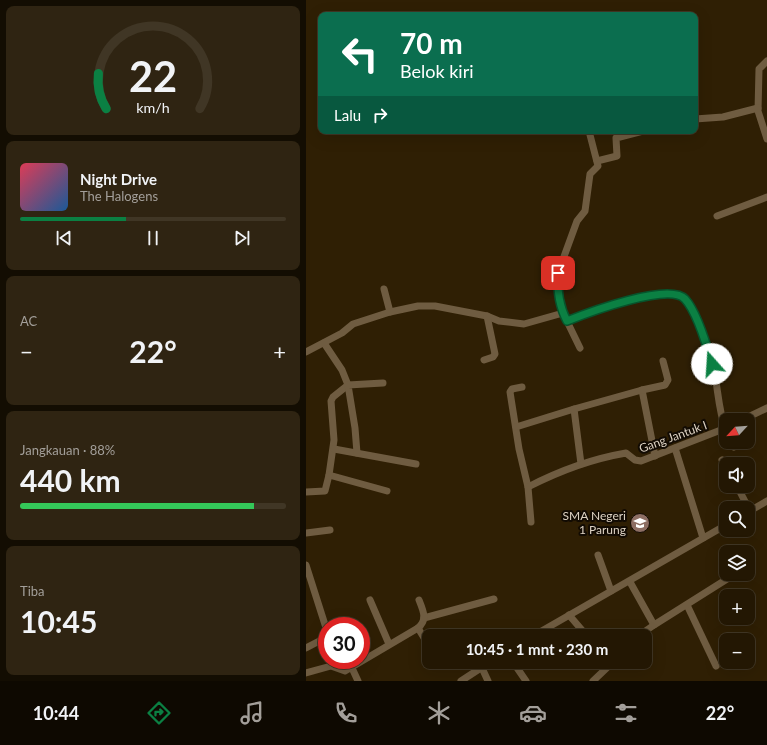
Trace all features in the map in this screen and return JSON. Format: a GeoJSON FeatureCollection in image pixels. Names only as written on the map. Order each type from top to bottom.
{"type":"FeatureCollection","features":[{"type":"Feature","properties":{"kind":"street"},"geometry":{"type":"LineString","coordinates":[[767,60],[759,69],[763,96],[758,108],[767,139]]}},
{"type":"Feature","properties":{"kind":"street"},"geometry":{"type":"LineString","coordinates":[[698,119],[723,117],[758,108]]}},
{"type":"Feature","properties":{"kind":"street"},"geometry":{"type":"LineString","coordinates":[[580,348],[563,313],[558,292],[558,273],[577,221],[585,212],[590,174],[598,166],[590,134]]}},
{"type":"Feature","properties":{"kind":"street"},"geometry":{"type":"LineString","coordinates":[[597,161],[617,156],[616,138],[631,134]]}},
{"type":"Feature","properties":{"kind":"street"},"geometry":{"type":"LineString","coordinates":[[717,216],[767,196]]}},
{"type":"Feature","properties":{"kind":"street"},"geometry":{"type":"LineString","coordinates":[[384,289],[390,312]]}},
{"type":"Feature","properties":{"kind":"street"},"geometry":{"type":"LineString","coordinates":[[567,321],[639,298],[668,293],[680,295],[688,303],[703,336],[712,364],[723,413]]}},
{"type":"Feature","properties":{"kind":"street"},"geometry":{"type":"LineString","coordinates":[[306,352],[345,331],[353,324],[390,312],[431,306],[487,316],[499,321],[524,324],[563,313]]}},
{"type":"Feature","properties":{"kind":"street"},"geometry":{"type":"LineString","coordinates":[[484,360],[492,358],[495,354],[487,316]]}},
{"type":"Feature","properties":{"kind":"street"},"geometry":{"type":"LineString","coordinates":[[324,343],[342,370],[348,385],[355,428],[357,453]]}},
{"type":"Feature","properties":{"kind":"street"},"geometry":{"type":"LineString","coordinates":[[516,427],[642,390],[661,387],[666,384],[668,377],[663,361]]}},
{"type":"Feature","properties":{"kind":"street"},"geometry":{"type":"LineString","coordinates":[[306,492],[325,491],[334,449],[331,401],[333,397],[348,385],[383,383]]}},
{"type":"Feature","properties":{"kind":"street"},"geometry":{"type":"LineString","coordinates":[[522,387],[512,389],[510,391],[528,487],[531,522]]}},
{"type":"Feature","properties":{"kind":"street"},"geometry":{"type":"LineString","coordinates":[[642,390],[655,456]]}},
{"type":"Feature","properties":{"kind":"street"},"geometry":{"type":"LineString","coordinates":[[755,414],[767,408]]}},
{"type":"Feature","properties":{"kind":"street"},"geometry":{"type":"LineString","coordinates":[[574,410],[581,464]]}},
{"type":"Feature","properties":{"kind":"street","name":"Gang Jantuk I"},"geometry":{"type":"LineString","coordinates":[[528,487],[558,472],[581,464],[626,453],[638,462],[719,432]]}},
{"type":"Feature","properties":{"kind":"street"},"geometry":{"type":"LineString","coordinates":[[675,448],[703,538]]}},
{"type":"Feature","properties":{"kind":"street"},"geometry":{"type":"LineString","coordinates":[[334,449],[416,464]]}},
{"type":"Feature","properties":{"kind":"street"},"geometry":{"type":"LineString","coordinates":[[329,475],[387,491]]}},
{"type":"Feature","properties":{"kind":"street"},"geometry":{"type":"LineString","coordinates":[[755,508],[767,501]]}},
{"type":"Feature","properties":{"kind":"street"},"geometry":{"type":"LineString","coordinates":[[545,629],[611,591],[630,582],[719,529]]}},
{"type":"Feature","properties":{"kind":"street"},"geometry":{"type":"LineString","coordinates":[[306,533],[330,530]]}},
{"type":"Feature","properties":{"kind":"street"},"geometry":{"type":"LineString","coordinates":[[598,555],[611,591]]}},
{"type":"Feature","properties":{"kind":"street"},"geometry":{"type":"LineString","coordinates":[[306,565],[323,617]]}},
{"type":"Feature","properties":{"kind":"street"},"geometry":{"type":"LineString","coordinates":[[648,629],[724,581]]}},
{"type":"Feature","properties":{"kind":"street"},"geometry":{"type":"LineString","coordinates":[[630,582],[654,625]]}},
{"type":"Feature","properties":{"kind":"street"},"geometry":{"type":"LineString","coordinates":[[424,618],[494,599]]}},
{"type":"Feature","properties":{"kind":"street"},"geometry":{"type":"LineString","coordinates":[[370,600],[389,644]]}},
{"type":"Feature","properties":{"kind":"street"},"geometry":{"type":"LineString","coordinates":[[370,656],[418,628],[423,623],[424,618],[419,600]]}},
{"type":"Feature","properties":{"kind":"street"},"geometry":{"type":"LineString","coordinates":[[687,605],[716,666]]}},
{"type":"Feature","properties":{"kind":"street"},"geometry":{"type":"LineString","coordinates":[[569,615],[581,629]]}},
{"type":"Feature","properties":{"kind":"street"},"geometry":{"type":"LineString","coordinates":[[418,628],[422,635]]}},
{"type":"Feature","properties":{"kind":"street"},"geometry":{"type":"LineString","coordinates":[[306,648],[318,642]]}},
{"type":"Feature","properties":{"kind":"street"},"geometry":{"type":"LineString","coordinates":[[306,673],[321,669]]}},
{"type":"Feature","properties":{"kind":"street"},"geometry":{"type":"LineString","coordinates":[[339,669],[344,671],[349,669]]}},
{"type":"Feature","properties":{"kind":"street"},"geometry":{"type":"LineString","coordinates":[[352,669],[358,681]]}},
{"type":"Feature","properties":{"kind":"street"},"geometry":{"type":"LineString","coordinates":[[461,681],[480,669]]}},
{"type":"Feature","properties":{"kind":"street"},"geometry":{"type":"LineString","coordinates":[[482,669],[488,681]]}},
{"type":"Feature","properties":{"kind":"street"},"geometry":{"type":"LineString","coordinates":[[518,669],[526,681]]}},
{"type":"Feature","properties":{"kind":"street"},"geometry":{"type":"LineString","coordinates":[[593,681],[606,669]]}},
{"type":"Feature","properties":{"kind":"place","name":"SMA Negeri 1 Parung"},"geometry":{"type":"Point","coordinates":[640,523]}},
{"type":"Feature","properties":{"kind":"route"},"geometry":{"type":"LineString","coordinates":[[558,273],[558,292],[563,313],[567,321],[589,312],[639,298],[668,293],[680,295],[688,303],[701,330],[712,364]]}}]}
